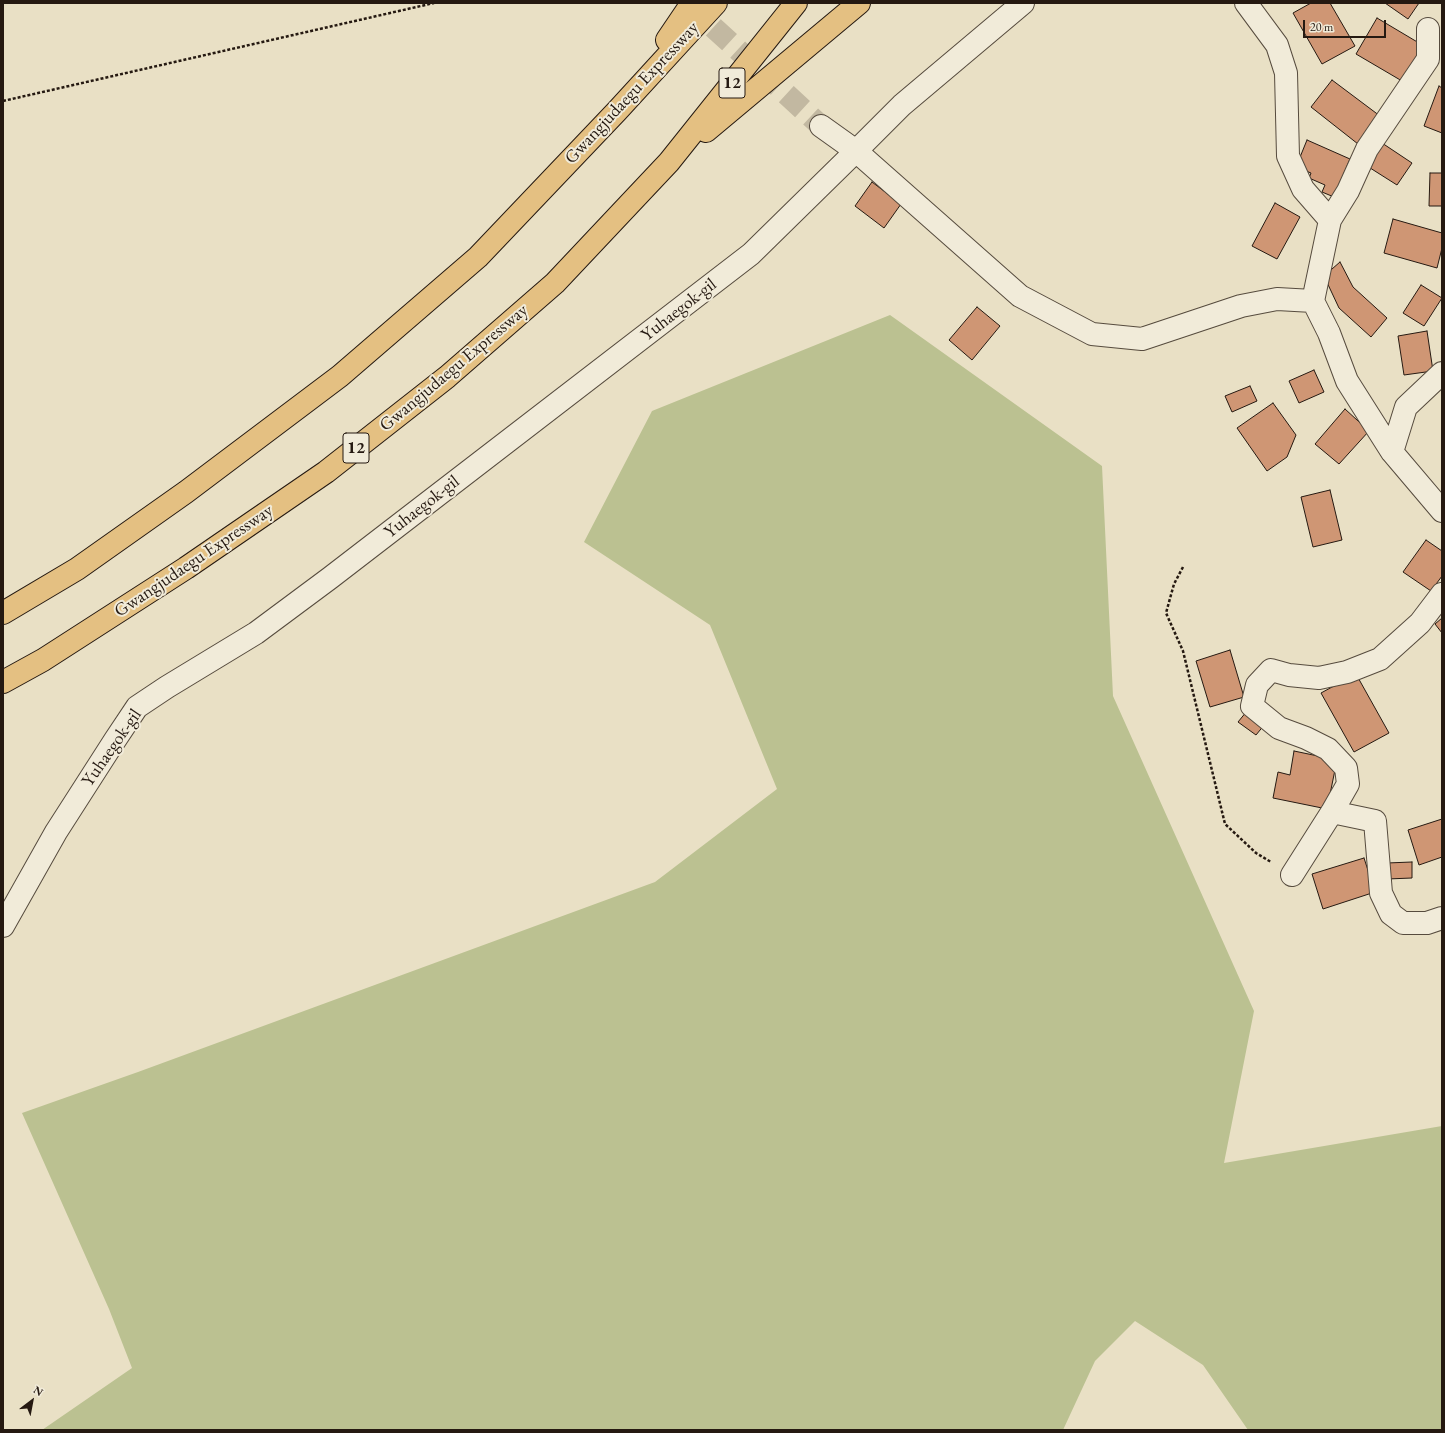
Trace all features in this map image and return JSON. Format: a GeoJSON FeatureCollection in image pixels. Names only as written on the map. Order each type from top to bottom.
{"type":"FeatureCollection","features":[{"type":"Feature","properties":{"kind":"highway"},"geometry":{"type":"LineString","coordinates":[[618,111],[692,3]]}},
{"type":"Feature","properties":{"kind":"highway"},"geometry":{"type":"LineString","coordinates":[[618,111],[704,3]]}},
{"type":"Feature","properties":{"kind":"highway","name":"Gwangjudaegu Expressway"},"geometry":{"type":"LineString","coordinates":[[3,613],[77,569],[186,492],[340,376],[478,257],[618,111],[716,3]]}},
{"type":"Feature","properties":{"kind":"highway","name":"Gwangjudaegu Expressway"},"geometry":{"type":"LineString","coordinates":[[3,682],[43,660],[186,568],[326,472],[447,377],[555,283],[668,162],[796,3]]}},
{"type":"Feature","properties":{"kind":"highway"},"geometry":{"type":"LineString","coordinates":[[668,162],[807,3]]}},
{"type":"Feature","properties":{"kind":"highway"},"geometry":{"type":"LineString","coordinates":[[668,162],[859,3]]}},
{"type":"Feature","properties":{"kind":"street","name":"Yuhaegok-gil"},"geometry":{"type":"LineString","coordinates":[[3,926],[56,832],[137,708],[167,687],[262,628],[336,573],[751,254],[902,105],[1022,3]]}},
{"type":"Feature","properties":{"kind":"street"},"geometry":{"type":"LineString","coordinates":[[1246,3],[1277,44],[1286,73],[1288,156],[1303,189],[1330,220]]}},
{"type":"Feature","properties":{"kind":"street"},"geometry":{"type":"LineString","coordinates":[[1428,30],[1428,59],[1367,149],[1348,190],[1330,220],[1313,301],[1329,333],[1347,381],[1392,452],[1442,511]]}},
{"type":"Feature","properties":{"kind":"street"},"geometry":{"type":"LineString","coordinates":[[821,126],[856,151],[1020,296],[1092,334],[1142,338],[1240,306],[1277,299],[1313,301]]}},
{"type":"Feature","properties":{"kind":"street"},"geometry":{"type":"LineString","coordinates":[[1392,452],[1406,407],[1442,373]]}},
{"type":"Feature","properties":{"kind":"street"},"geometry":{"type":"LineString","coordinates":[[1292,875],[1348,784],[1346,768],[1328,749],[1306,738],[1279,728],[1252,706],[1257,684],[1270,670],[1289,675],[1319,678],[1347,672],[1380,658],[1420,623],[1442,594]]}},
{"type":"Feature","properties":{"kind":"street"},"geometry":{"type":"LineString","coordinates":[[1332,812],[1375,821],[1381,893],[1391,914],[1403,923],[1428,923],[1442,918]]}},
{"type":"Feature","properties":{"kind":"path"},"geometry":{"type":"LineString","coordinates":[[3,101],[434,3]]}},
{"type":"Feature","properties":{"kind":"path"},"geometry":{"type":"LineString","coordinates":[[1183,567],[1174,584],[1166,614],[1183,651],[1226,824],[1256,853],[1292,875]]}},
{"type":"Feature","properties":{"kind":"green space"},"geometry":{"type":"Polygon","coordinates":[[[890,315],[1102,466],[1113,696],[1254,1011],[1224,1163],[1442,1126],[1442,1430],[1248,1430],[1203,1365],[1135,1321],[1095,1361],[1063,1430],[42,1430],[132,1368],[109,1309],[22,1113],[138,1072],[655,882],[777,789],[710,625],[584,542],[652,411],[890,315]]]}},
{"type":"Feature","properties":{"kind":"building"},"geometry":{"type":"Polygon","coordinates":[[[1311,3],[1330,3],[1355,46],[1322,64],[1293,13],[1311,3]]]}},
{"type":"Feature","properties":{"kind":"building"},"geometry":{"type":"Polygon","coordinates":[[[1385,3],[1419,3],[1408,19],[1385,3]]]}},
{"type":"Feature","properties":{"kind":"building"},"geometry":{"type":"Polygon","coordinates":[[[1377,18],[1419,43],[1419,52],[1402,81],[1356,54],[1377,18]]]}},
{"type":"Feature","properties":{"kind":"building"},"geometry":{"type":"Polygon","coordinates":[[[1332,80],[1380,116],[1358,144],[1311,107],[1332,80]]]}},
{"type":"Feature","properties":{"kind":"building"},"geometry":{"type":"Polygon","coordinates":[[[1439,86],[1442,88],[1442,133],[1424,126],[1439,86]]]}},
{"type":"Feature","properties":{"kind":"building"},"geometry":{"type":"Polygon","coordinates":[[[1307,140],[1350,159],[1334,197],[1322,192],[1325,185],[1309,178],[1311,173],[1296,167],[1307,140]]]}},
{"type":"Feature","properties":{"kind":"building"},"geometry":{"type":"Polygon","coordinates":[[[1382,143],[1412,163],[1397,185],[1367,166],[1382,143]]]}},
{"type":"Feature","properties":{"kind":"building"},"geometry":{"type":"Polygon","coordinates":[[[1430,173],[1442,173],[1442,206],[1429,206],[1430,173]]]}},
{"type":"Feature","properties":{"kind":"building"},"geometry":{"type":"Polygon","coordinates":[[[872,182],[901,204],[884,228],[855,206],[872,182]]]}},
{"type":"Feature","properties":{"kind":"building"},"geometry":{"type":"Polygon","coordinates":[[[1275,203],[1300,217],[1277,259],[1252,246],[1275,203]]]}},
{"type":"Feature","properties":{"kind":"building"},"geometry":{"type":"Polygon","coordinates":[[[1393,219],[1442,233],[1442,248],[1437,268],[1384,253],[1393,219]]]}},
{"type":"Feature","properties":{"kind":"building"},"geometry":{"type":"Polygon","coordinates":[[[1340,262],[1353,287],[1387,318],[1371,337],[1339,308],[1324,276],[1340,262]]]}},
{"type":"Feature","properties":{"kind":"building"},"geometry":{"type":"Polygon","coordinates":[[[1421,285],[1442,298],[1424,326],[1403,313],[1421,285]]]}},
{"type":"Feature","properties":{"kind":"building"},"geometry":{"type":"Polygon","coordinates":[[[977,307],[1000,326],[972,360],[949,340],[977,307]]]}},
{"type":"Feature","properties":{"kind":"building"},"geometry":{"type":"Polygon","coordinates":[[[1427,331],[1433,371],[1404,375],[1398,336],[1427,331]]]}},
{"type":"Feature","properties":{"kind":"building"},"geometry":{"type":"Polygon","coordinates":[[[1314,370],[1324,392],[1299,403],[1289,381],[1314,370]]]}},
{"type":"Feature","properties":{"kind":"building"},"geometry":{"type":"Polygon","coordinates":[[[1250,386],[1257,401],[1232,412],[1225,396],[1250,386]]]}},
{"type":"Feature","properties":{"kind":"building"},"geometry":{"type":"Polygon","coordinates":[[[1273,403],[1296,435],[1287,457],[1267,471],[1237,428],[1273,403]]]}},
{"type":"Feature","properties":{"kind":"building"},"geometry":{"type":"Polygon","coordinates":[[[1345,409],[1369,431],[1339,464],[1315,444],[1345,409]]]}},
{"type":"Feature","properties":{"kind":"building"},"geometry":{"type":"Polygon","coordinates":[[[1330,490],[1342,540],[1313,547],[1301,497],[1330,490]]]}},
{"type":"Feature","properties":{"kind":"building"},"geometry":{"type":"Polygon","coordinates":[[[1426,540],[1442,551],[1442,576],[1431,591],[1403,572],[1426,540]]]}},
{"type":"Feature","properties":{"kind":"building"},"geometry":{"type":"Polygon","coordinates":[[[1442,618],[1442,633],[1435,624],[1442,618]]]}},
{"type":"Feature","properties":{"kind":"building"},"geometry":{"type":"Polygon","coordinates":[[[1230,650],[1244,697],[1210,707],[1196,661],[1230,650]]]}},
{"type":"Feature","properties":{"kind":"building"},"geometry":{"type":"Polygon","coordinates":[[[1356,674],[1389,733],[1354,752],[1321,693],[1356,674]]]}},
{"type":"Feature","properties":{"kind":"building"},"geometry":{"type":"Polygon","coordinates":[[[1247,711],[1265,724],[1256,735],[1238,722],[1247,711]]]}},
{"type":"Feature","properties":{"kind":"building"},"geometry":{"type":"Polygon","coordinates":[[[1294,751],[1337,760],[1327,809],[1273,798],[1278,772],[1290,775],[1294,751]]]}},
{"type":"Feature","properties":{"kind":"building"},"geometry":{"type":"Polygon","coordinates":[[[1442,819],[1442,857],[1419,865],[1408,830],[1442,819]]]}},
{"type":"Feature","properties":{"kind":"building"},"geometry":{"type":"Polygon","coordinates":[[[1364,858],[1375,892],[1323,909],[1312,874],[1364,858]]]}},
{"type":"Feature","properties":{"kind":"building"},"geometry":{"type":"Polygon","coordinates":[[[1412,862],[1412,878],[1387,879],[1387,863],[1412,862]]]}},
{"type":"Feature","properties":{"kind":"tunnel"},"geometry":{"type":"LineString","coordinates":[[689,5],[821,126]]}}]}
